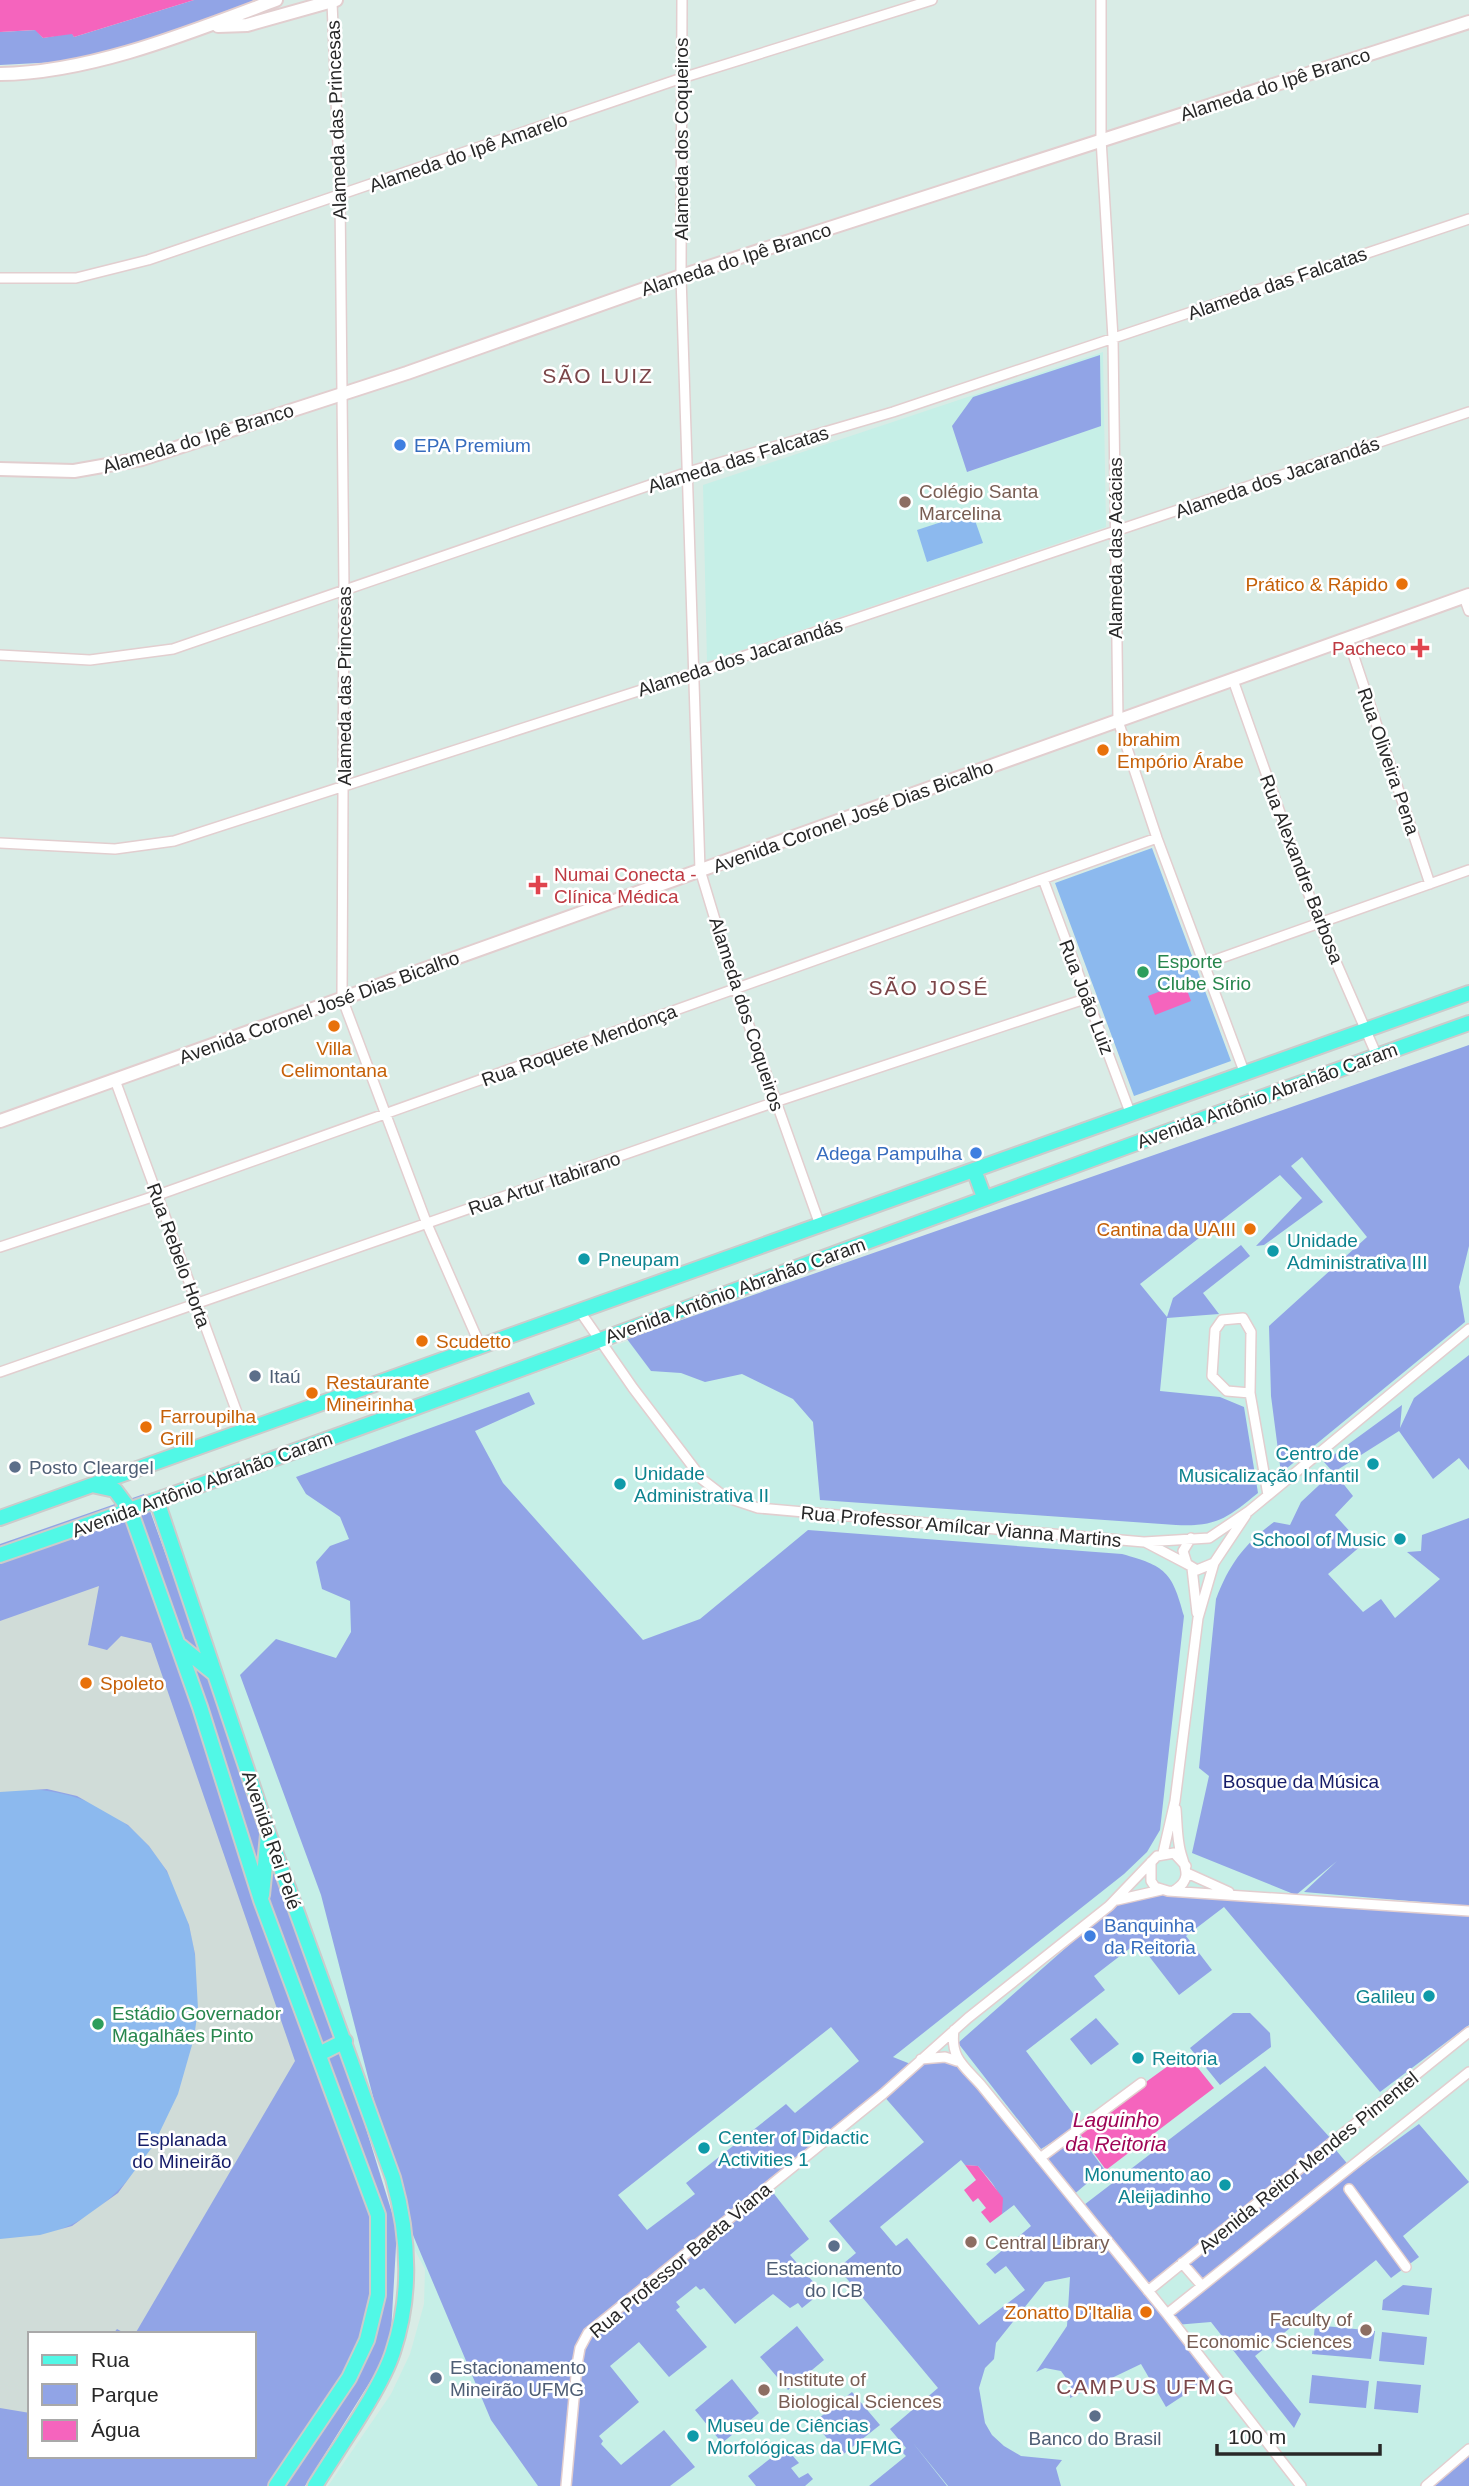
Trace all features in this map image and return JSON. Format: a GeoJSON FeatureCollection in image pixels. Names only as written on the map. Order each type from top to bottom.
{"type":"FeatureCollection","features":[{"type":"Feature","properties":{"kind":"main road","name":"Avenida Antônio Abrahão Caram"},"geometry":{"type":"LineString","coordinates":[[0,1518],[1469,993]]}},
{"type":"Feature","properties":{"kind":"main road","name":"Avenida Antônio Abrahão Caram"},"geometry":{"type":"LineString","coordinates":[[0,1555],[157,1501],[984,1197],[1469,1023]]}},
{"type":"Feature","properties":{"kind":"main road"},"geometry":{"type":"LineString","coordinates":[[974,1170],[984,1197]]}},
{"type":"Feature","properties":{"kind":"main road"},"geometry":{"type":"LineString","coordinates":[[91,1484],[115,1490],[130,1510]]}},
{"type":"Feature","properties":{"kind":"main road","name":"Avenida Rei Pelé"},"geometry":{"type":"LineString","coordinates":[[157,1501],[268,1832],[393,2178],[407,2236],[401,2323],[393,2354],[315,2486]]}},
{"type":"Feature","properties":{"kind":"main road","name":"Avenida Rei Pelé"},"geometry":{"type":"LineString","coordinates":[[130,1510],[177,1643],[261,1900],[378,2215],[379,2295],[367,2340],[349,2378],[276,2486]]}},
{"type":"Feature","properties":{"kind":"main road"},"geometry":{"type":"LineString","coordinates":[[177,1643],[216,1675]]}},
{"type":"Feature","properties":{"kind":"main road"},"geometry":{"type":"LineString","coordinates":[[261,1900],[268,1832]]}},
{"type":"Feature","properties":{"kind":"main road"},"geometry":{"type":"LineString","coordinates":[[319,2053],[345,2042]]}},
{"type":"Feature","properties":{"kind":"street"},"geometry":{"type":"LineString","coordinates":[[0,74],[60,69],[205,27],[276,0]]}},
{"type":"Feature","properties":{"kind":"street","name":"Alameda dos Coqueiros"},"geometry":{"type":"LineString","coordinates":[[682,0],[681,276],[700,870],[736,989],[820,1225]]}},
{"type":"Feature","properties":{"kind":"street","name":"Alameda do Ipê Amarelo"},"geometry":{"type":"LineString","coordinates":[[0,278],[59,279],[106,273],[340,196],[682,78],[932,0]]}},
{"type":"Feature","properties":{"kind":"street","name":"Alameda das Acácias"},"geometry":{"type":"LineString","coordinates":[[1101,0],[1101,139],[1113,338],[1113,532],[1118,721],[1157,838],[1245,1074]]}},
{"type":"Feature","properties":{"kind":"street"},"geometry":{"type":"LineString","coordinates":[[205,27],[247,25],[333,1]]}},
{"type":"Feature","properties":{"kind":"street","name":"Alameda das Princesas"},"geometry":{"type":"LineString","coordinates":[[333,1],[340,196],[344,589],[342,998],[427,1224],[480,1345]]}},
{"type":"Feature","properties":{"kind":"street","name":"Alameda do Ipê Branco"},"geometry":{"type":"LineString","coordinates":[[0,469],[74,471],[118,466],[341,394],[681,276],[1469,22]]}},
{"type":"Feature","properties":{"kind":"street","name":"Alameda das Falcatas"},"geometry":{"type":"LineString","coordinates":[[0,655],[90,660],[173,649],[688,472],[893,412],[1469,219]]}},
{"type":"Feature","properties":{"kind":"street","name":"Alameda dos Jacarandás"},"geometry":{"type":"LineString","coordinates":[[0,844],[116,849],[174,841],[694,673],[1469,412]]}},
{"type":"Feature","properties":{"kind":"street"},"geometry":{"type":"LineString","coordinates":[[1466,596],[1469,611]]}},
{"type":"Feature","properties":{"kind":"street","name":"Avenida Coronel José Dias Bicalho"},"geometry":{"type":"LineString","coordinates":[[0,1121],[1466,596]]}},
{"type":"Feature","properties":{"kind":"street","name":"Rua Oliveira Pena"},"geometry":{"type":"LineString","coordinates":[[1348,639],[1430,884]]}},
{"type":"Feature","properties":{"kind":"street","name":"Rua Alexandre Barbosa"},"geometry":{"type":"LineString","coordinates":[[1233,680],[1319,923],[1377,1056]]}},
{"type":"Feature","properties":{"kind":"street","name":"Rua Roquete Mendonça"},"geometry":{"type":"LineString","coordinates":[[0,1247],[158,1195],[1157,838]]}},
{"type":"Feature","properties":{"kind":"street"},"geometry":{"type":"LineString","coordinates":[[1203,964],[1469,870]]}},
{"type":"Feature","properties":{"kind":"street","name":"Rua João Luiz"},"geometry":{"type":"LineString","coordinates":[[1043,879],[1131,1115]]}},
{"type":"Feature","properties":{"kind":"street","name":"Rua Artur Itabirano"},"geometry":{"type":"LineString","coordinates":[[0,1372],[775,1102],[1088,998]]}},
{"type":"Feature","properties":{"kind":"street","name":"Rua Rebelo Horta"},"geometry":{"type":"LineString","coordinates":[[115,1080],[243,1429]]}},
{"type":"Feature","properties":{"kind":"street","name":"Rua Professor Amílcar Vianna Martins"},"geometry":{"type":"LineString","coordinates":[[579,1310],[703,1479],[725,1497],[758,1508],[1143,1542],[1191,1538]]}},
{"type":"Feature","properties":{"kind":"street"},"geometry":{"type":"LineString","coordinates":[[1250,1393],[1227,1391],[1212,1376],[1213,1341],[1215,1330],[1222,1320],[1242,1318],[1251,1332],[1250,1393],[1268,1495]]}},
{"type":"Feature","properties":{"kind":"street"},"geometry":{"type":"LineString","coordinates":[[1198,1618],[1189,1566],[1183,1550],[1191,1538],[1209,1538],[1249,1511],[1469,1329]]}},
{"type":"Feature","properties":{"kind":"street"},"geometry":{"type":"LineString","coordinates":[[1249,1511],[1216,1560],[1198,1618],[1175,1801],[1163,1853],[1152,1861],[1149,1867],[1150,1881],[1161,1890],[1469,1911]]}},
{"type":"Feature","properties":{"kind":"street"},"geometry":{"type":"LineString","coordinates":[[1209,1538],[1216,1546],[1216,1560]]}},
{"type":"Feature","properties":{"kind":"street","name":"Rua Professor Amílcar Vianna Martins"},"geometry":{"type":"LineString","coordinates":[[1143,1542],[1189,1566]]}},
{"type":"Feature","properties":{"kind":"street"},"geometry":{"type":"LineString","coordinates":[[1189,1566],[1204,1569],[1216,1560]]}},
{"type":"Feature","properties":{"kind":"street"},"geometry":{"type":"LineString","coordinates":[[1175,1801],[1179,1848],[1187,1869],[1186,1880],[1175,1890]]}},
{"type":"Feature","properties":{"kind":"street"},"geometry":{"type":"LineString","coordinates":[[1163,1853],[1179,1856],[1187,1869],[1241,1895]]}},
{"type":"Feature","properties":{"kind":"street","name":"Rua Professor Baeta Viana"},"geometry":{"type":"LineString","coordinates":[[566,2486],[577,2365],[580,2348],[588,2333],[883,2094],[919,2059],[1117,1900],[1152,1861]]}},
{"type":"Feature","properties":{"kind":"street","name":"Rua Professor Baeta Viana"},"geometry":{"type":"LineString","coordinates":[[1117,1900],[1161,1890]]}},
{"type":"Feature","properties":{"kind":"street","name":"Avenida Reitor Mendes Pimentel"},"geometry":{"type":"LineString","coordinates":[[1148,2291],[1469,2032]]}},
{"type":"Feature","properties":{"kind":"street"},"geometry":{"type":"LineString","coordinates":[[950,2034],[957,2062]]}},
{"type":"Feature","properties":{"kind":"street"},"geometry":{"type":"LineString","coordinates":[[919,2059],[945,2057],[957,2062],[977,2081],[1167,2314],[1301,2486]]}},
{"type":"Feature","properties":{"kind":"street","name":"Avenida Reitor Mendes Pimentel"},"geometry":{"type":"LineString","coordinates":[[1167,2314],[1469,2072]]}},
{"type":"Feature","properties":{"kind":"street"},"geometry":{"type":"LineString","coordinates":[[1040,2158],[1142,2083]]}},
{"type":"Feature","properties":{"kind":"street"},"geometry":{"type":"LineString","coordinates":[[1349,2189],[1406,2267]]}},
{"type":"Feature","properties":{"kind":"street"},"geometry":{"type":"LineString","coordinates":[[1182,2263],[1202,2287]]}},
{"type":"Feature","properties":{"kind":"street"},"geometry":{"type":"LineString","coordinates":[[1426,2486],[1469,2449]]}},
{"type":"Feature","properties":{"kind":"shaded area","name":"Colégio Santa Marcelina"},"geometry":{"type":"Polygon","coordinates":[[[1103,352],[1106,527],[707,662],[703,485],[1103,352]]]}},
{"type":"Feature","properties":{"kind":"shaded area"},"geometry":{"type":"Polygon","coordinates":[[[972,512],[983,543],[927,562],[917,530],[972,512]]]}},
{"type":"Feature","properties":{"kind":"shaded area","name":"Esporte Clube Sírio"},"geometry":{"type":"Polygon","coordinates":[[[1152,848],[1231,1061],[1134,1096],[1055,883],[1152,848]]]}},
{"type":"Feature","properties":{"kind":"shaded area"},"geometry":{"type":"Polygon","coordinates":[[[1469,1045],[1469,2486],[328,2486],[391,2394],[410,2354],[424,2304],[425,2269],[407,2236],[393,2178],[167,1503],[1469,1045]]]}},
{"type":"Feature","properties":{"kind":"shaded area"},"geometry":{"type":"Polygon","coordinates":[[[99,1586],[88,1645],[107,1650],[121,1636],[151,1643],[295,2061],[136,2332],[122,2332],[117,2329],[115,2332],[28,2332],[28,2413],[0,2408],[0,2239],[40,2235],[72,2226],[118,2193],[153,2146],[178,2094],[194,2038],[198,2009],[195,1954],[189,1925],[167,1871],[149,1846],[128,1825],[77,1796],[47,1789],[0,1792],[0,1621],[99,1586]]]}},
{"type":"Feature","properties":{"kind":"shaded area","name":"Estádio Governador Magalhães Pinto"},"geometry":{"type":"Polygon","coordinates":[[[14,1789],[58,1793],[96,1805],[129,1826],[155,1854],[175,1886],[189,1924],[196,1965],[198,2008],[193,2047],[182,2088],[164,2127],[141,2164],[112,2196],[79,2221],[41,2236],[0,2239],[0,1792],[14,1789]]]}},
{"type":"Feature","properties":{"kind":"green space"},"geometry":{"type":"Polygon","coordinates":[[[194,0],[267,0],[76,61],[0,65],[0,32],[36,30],[43,38],[72,33],[74,37],[194,0]]]}},
{"type":"Feature","properties":{"kind":"green space"},"geometry":{"type":"Polygon","coordinates":[[[1100,355],[1101,426],[967,472],[952,426],[973,397],[1100,355]]]}},
{"type":"Feature","properties":{"kind":"green space"},"geometry":{"type":"Polygon","coordinates":[[[1469,1045],[1469,1246],[1459,1287],[1465,1322],[1281,1473],[1271,1396],[1269,1326],[1367,1237],[1302,1157],[1291,1166],[1323,1202],[1264,1245],[1256,1246],[1302,1198],[1280,1175],[1140,1284],[1167,1317],[1173,1298],[1241,1245],[1250,1256],[1203,1293],[1219,1314],[1167,1318],[1160,1391],[1220,1397],[1244,1407],[1258,1493],[1221,1519],[1202,1524],[1176,1525],[820,1500],[813,1422],[793,1399],[742,1374],[705,1382],[681,1373],[651,1371],[627,1339],[1469,1045]]]}},
{"type":"Feature","properties":{"kind":"green space","name":"Bosque da Música"},"geometry":{"type":"Polygon","coordinates":[[[1469,1355],[1469,1470],[1459,1458],[1433,1479],[1399,1431],[1334,1472],[1353,1496],[1335,1515],[1362,1545],[1328,1574],[1363,1612],[1381,1599],[1395,1618],[1440,1579],[1407,1552],[1421,1551],[1422,1535],[1469,1518],[1469,1906],[1304,1892],[1337,1861],[1296,1895],[1192,1853],[1209,1776],[1199,1768],[1216,1599],[1226,1576],[1246,1547],[1263,1530],[1274,1522],[1290,1525],[1301,1502],[1333,1472],[1324,1462],[1402,1405],[1400,1428],[1414,1398],[1469,1355]]]}},
{"type":"Feature","properties":{"kind":"green space"},"geometry":{"type":"Polygon","coordinates":[[[529,1392],[535,1404],[475,1431],[503,1483],[643,1640],[700,1619],[808,1530],[1122,1554],[1148,1562],[1165,1573],[1175,1589],[1184,1616],[1160,1830],[1147,1852],[1124,1874],[893,2057],[913,2065],[920,2059],[957,2061],[1039,2157],[1076,2131],[1104,2169],[1072,2196],[1213,2376],[1166,2407],[1141,2364],[1070,2398],[1071,2385],[1061,2371],[1045,2368],[1036,2372],[1067,2326],[1070,2277],[1045,2282],[996,2343],[994,2359],[985,2368],[979,2388],[985,2423],[992,2435],[1021,2456],[1062,2460],[1056,2468],[1061,2486],[948,2486],[913,2443],[947,2486],[869,2486],[906,2456],[902,2452],[906,2448],[890,2429],[938,2388],[838,2268],[856,2253],[829,2221],[924,2142],[882,2094],[768,2186],[809,2239],[790,2255],[822,2292],[802,2308],[798,2303],[790,2308],[773,2294],[735,2324],[704,2288],[700,2290],[696,2286],[676,2302],[680,2307],[676,2310],[707,2347],[669,2377],[639,2342],[610,2366],[639,2402],[599,2436],[603,2441],[601,2444],[621,2465],[664,2430],[695,2467],[670,2486],[538,2486],[491,2420],[402,2209],[321,1895],[240,1675],[276,1639],[336,1658],[351,1632],[350,1601],[322,1589],[316,1562],[330,1546],[349,1539],[340,1517],[306,1494],[296,1477],[529,1392]],[[831,2027],[618,2195],[647,2230],[695,2194],[686,2183],[786,2104],[795,2113],[859,2061],[831,2027]],[[961,2160],[880,2227],[896,2246],[907,2238],[979,2325],[1025,2290],[1006,2266],[995,2274],[986,2264],[1031,2226],[1014,2205],[1002,2214],[1000,2199],[992,2182],[978,2166],[965,2165],[961,2160]]]}},
{"type":"Feature","properties":{"kind":"green space","name":"Esplanada do Mineirão"},"geometry":{"type":"Polygon","coordinates":[[[144,1494],[335,2028],[397,2229],[390,2350],[305,2486],[0,2486],[0,1544],[144,1494]]]}},
{"type":"Feature","properties":{"kind":"green space"},"geometry":{"type":"Polygon","coordinates":[[[1162,1894],[1469,1914],[1469,2025],[1380,2092],[1224,1907],[1186,1936],[1212,1970],[1179,1995],[1138,1942],[1094,1976],[1105,1990],[1026,2051],[1081,2124],[1041,2149],[958,2043],[1119,1901],[1162,1894]]]}},
{"type":"Feature","properties":{"kind":"green space"},"geometry":{"type":"Polygon","coordinates":[[[1233,2013],[1250,2013],[1270,2033],[1271,2047],[1220,2085],[1190,2048],[1233,2013]]]}},
{"type":"Feature","properties":{"kind":"green space"},"geometry":{"type":"Polygon","coordinates":[[[1096,2018],[1119,2044],[1091,2065],[1070,2039],[1096,2018]]]}},
{"type":"Feature","properties":{"kind":"green space"},"geometry":{"type":"Polygon","coordinates":[[[1265,2066],[1333,2141],[1331,2144],[1350,2167],[1281,2224],[1419,2124],[1469,2182],[1403,2236],[1419,2257],[1391,2278],[1376,2260],[1255,2356],[1301,2414],[1294,2428],[1211,2322],[1175,2325],[1167,2314],[1202,2287],[1183,2263],[1148,2291],[1080,2208],[1265,2066]]]}},
{"type":"Feature","properties":{"kind":"green space"},"geometry":{"type":"Polygon","coordinates":[[[1403,2285],[1432,2288],[1429,2315],[1382,2310],[1383,2300],[1403,2285]]]}},
{"type":"Feature","properties":{"kind":"green space"},"geometry":{"type":"Polygon","coordinates":[[[1315,2325],[1375,2331],[1371,2359],[1312,2354],[1315,2325]]]}},
{"type":"Feature","properties":{"kind":"green space"},"geometry":{"type":"Polygon","coordinates":[[[797,2326],[824,2360],[788,2390],[760,2357],[797,2326]]]}},
{"type":"Feature","properties":{"kind":"green space"},"geometry":{"type":"Polygon","coordinates":[[[1382,2332],[1427,2337],[1424,2365],[1379,2361],[1382,2332]]]}},
{"type":"Feature","properties":{"kind":"green space"},"geometry":{"type":"Polygon","coordinates":[[[1312,2375],[1369,2381],[1366,2408],[1309,2403],[1312,2375]]]}},
{"type":"Feature","properties":{"kind":"green space"},"geometry":{"type":"Polygon","coordinates":[[[732,2379],[759,2413],[722,2443],[695,2410],[732,2379]]]}},
{"type":"Feature","properties":{"kind":"green space"},"geometry":{"type":"Polygon","coordinates":[[[1377,2381],[1421,2385],[1418,2413],[1374,2409],[1377,2381]]]}},
{"type":"Feature","properties":{"kind":"green space"},"geometry":{"type":"Polygon","coordinates":[[[852,2392],[880,2425],[841,2456],[814,2422],[852,2392]]]}},
{"type":"Feature","properties":{"kind":"green space"},"geometry":{"type":"Polygon","coordinates":[[[785,2447],[799,2463],[791,2468],[799,2478],[808,2473],[813,2479],[805,2486],[756,2486],[748,2476],[785,2447]]]}},
{"type":"Feature","properties":{"kind":"green space"},"geometry":{"type":"Polygon","coordinates":[[[1469,2451],[1469,2486],[1433,2486],[1469,2451]]]}},
{"type":"Feature","properties":{"kind":"water"},"geometry":{"type":"Polygon","coordinates":[[[0,0],[194,0],[74,37],[72,34],[43,38],[35,30],[0,32],[0,0]]]}},
{"type":"Feature","properties":{"kind":"water"},"geometry":{"type":"Polygon","coordinates":[[[1184,982],[1191,1001],[1155,1015],[1148,996],[1184,982]]]}},
{"type":"Feature","properties":{"kind":"water","name":"Laguinho da Reitoria"},"geometry":{"type":"Polygon","coordinates":[[[1186,2053],[1214,2088],[1106,2170],[1078,2131],[1186,2053]]]}},
{"type":"Feature","properties":{"kind":"water"},"geometry":{"type":"Polygon","coordinates":[[[965,2165],[978,2166],[1003,2198],[1002,2214],[990,2223],[981,2212],[986,2208],[978,2198],[973,2202],[964,2190],[976,2180],[965,2165]]]}},
{"type":"Feature","properties":{"kind":"place","name":"EPA Premium"},"geometry":{"type":"Point","coordinates":[400,445]}},
{"type":"Feature","properties":{"kind":"place","name":"Colégio Santa Marcelina"},"geometry":{"type":"Point","coordinates":[905,502]}},
{"type":"Feature","properties":{"kind":"place","name":"Prático & Rápido"},"geometry":{"type":"Point","coordinates":[1402,584]}},
{"type":"Feature","properties":{"kind":"place","name":"Pacheco"},"geometry":{"type":"Point","coordinates":[1420,648]}},
{"type":"Feature","properties":{"kind":"place","name":"Ibrahim Empório Árabe"},"geometry":{"type":"Point","coordinates":[1103,750]}},
{"type":"Feature","properties":{"kind":"place","name":"Numai Conecta - Clínica Médica"},"geometry":{"type":"Point","coordinates":[538,885]}},
{"type":"Feature","properties":{"kind":"place","name":"Esporte Clube Sírio"},"geometry":{"type":"Point","coordinates":[1143,972]}},
{"type":"Feature","properties":{"kind":"place","name":"Villa Celimontana"},"geometry":{"type":"Point","coordinates":[334,1026]}},
{"type":"Feature","properties":{"kind":"place","name":"Adega Pampulha"},"geometry":{"type":"Point","coordinates":[976,1153]}},
{"type":"Feature","properties":{"kind":"place","name":"Cantina da UAIII"},"geometry":{"type":"Point","coordinates":[1250,1229]}},
{"type":"Feature","properties":{"kind":"place","name":"Unidade Administrativa III"},"geometry":{"type":"Point","coordinates":[1273,1251]}},
{"type":"Feature","properties":{"kind":"place","name":"Pneupam"},"geometry":{"type":"Point","coordinates":[584,1259]}},
{"type":"Feature","properties":{"kind":"place","name":"Scudetto"},"geometry":{"type":"Point","coordinates":[422,1341]}},
{"type":"Feature","properties":{"kind":"place","name":"Itaú"},"geometry":{"type":"Point","coordinates":[255,1376]}},
{"type":"Feature","properties":{"kind":"place","name":"Restaurante Mineirinha"},"geometry":{"type":"Point","coordinates":[312,1393]}},
{"type":"Feature","properties":{"kind":"place","name":"Farroupilha Grill"},"geometry":{"type":"Point","coordinates":[146,1427]}},
{"type":"Feature","properties":{"kind":"place","name":"Centro de Musicalização Infantil"},"geometry":{"type":"Point","coordinates":[1373,1464]}},
{"type":"Feature","properties":{"kind":"place","name":"Posto Cleargel"},"geometry":{"type":"Point","coordinates":[15,1467]}},
{"type":"Feature","properties":{"kind":"place","name":"Unidade Administrativa II"},"geometry":{"type":"Point","coordinates":[620,1484]}},
{"type":"Feature","properties":{"kind":"place","name":"School of Music"},"geometry":{"type":"Point","coordinates":[1400,1539]}},
{"type":"Feature","properties":{"kind":"place","name":"Spoleto"},"geometry":{"type":"Point","coordinates":[86,1683]}},
{"type":"Feature","properties":{"kind":"place","name":"Banquinha da Reitoria"},"geometry":{"type":"Point","coordinates":[1090,1936]}},
{"type":"Feature","properties":{"kind":"place","name":"Galileu"},"geometry":{"type":"Point","coordinates":[1429,1996]}},
{"type":"Feature","properties":{"kind":"place","name":"Estádio Governador Magalhães Pinto"},"geometry":{"type":"Point","coordinates":[98,2024]}},
{"type":"Feature","properties":{"kind":"place","name":"Reitoria"},"geometry":{"type":"Point","coordinates":[1138,2058]}},
{"type":"Feature","properties":{"kind":"place","name":"Center of Didactic Activities 1"},"geometry":{"type":"Point","coordinates":[704,2148]}},
{"type":"Feature","properties":{"kind":"place","name":"Monumento ao Aleijadinho"},"geometry":{"type":"Point","coordinates":[1225,2185]}},
{"type":"Feature","properties":{"kind":"place","name":"Central Library"},"geometry":{"type":"Point","coordinates":[971,2242]}},
{"type":"Feature","properties":{"kind":"place","name":"Estacionamento do ICB"},"geometry":{"type":"Point","coordinates":[834,2246]}},
{"type":"Feature","properties":{"kind":"place","name":"Zonatto D'Italia"},"geometry":{"type":"Point","coordinates":[1146,2312]}},
{"type":"Feature","properties":{"kind":"place","name":"Faculty of Economic Sciences"},"geometry":{"type":"Point","coordinates":[1366,2330]}},
{"type":"Feature","properties":{"kind":"place","name":"Estacionamento Mineirão UFMG"},"geometry":{"type":"Point","coordinates":[436,2378]}},
{"type":"Feature","properties":{"kind":"place","name":"Institute of Biological Sciences"},"geometry":{"type":"Point","coordinates":[764,2390]}},
{"type":"Feature","properties":{"kind":"place","name":"Banco do Brasil"},"geometry":{"type":"Point","coordinates":[1095,2416]}},
{"type":"Feature","properties":{"kind":"place","name":"Museu de Ciências Morfológicas da UFMG"},"geometry":{"type":"Point","coordinates":[693,2436]}},
{"type":"Feature","properties":{"kind":"district","name":"SÃO LUIZ"},"geometry":{"type":"Point","coordinates":[598,376]}},
{"type":"Feature","properties":{"kind":"district","name":"SÃO JOSÉ"},"geometry":{"type":"Point","coordinates":[929,988]}},
{"type":"Feature","properties":{"kind":"district","name":"CAMPUS UFMG"},"geometry":{"type":"Point","coordinates":[1146,2387]}}]}
